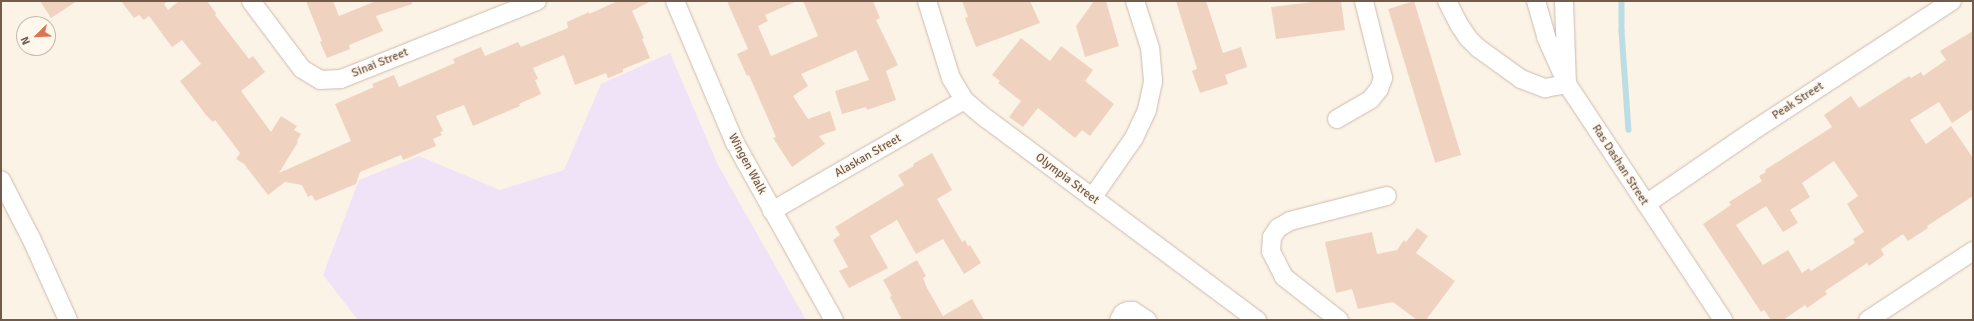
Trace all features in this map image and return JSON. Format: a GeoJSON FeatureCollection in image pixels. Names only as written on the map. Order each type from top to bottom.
{"type":"FeatureCollection","features":[{"type":"Feature","properties":{"kind":"street","name":"Sinai Street"},"geometry":{"type":"LineString","coordinates":[[251,1],[302,69],[320,80],[341,78],[537,1]]}},
{"type":"Feature","properties":{"kind":"street","name":"Wingen Walk"},"geometry":{"type":"LineString","coordinates":[[675,1],[735,143],[834,320]]}},
{"type":"Feature","properties":{"kind":"street","name":"Olympia Street"},"geometry":{"type":"LineString","coordinates":[[926,1],[951,78],[964,100],[1092,198],[1257,320]]}},
{"type":"Feature","properties":{"kind":"street"},"geometry":{"type":"LineString","coordinates":[[1092,198],[1134,138],[1147,110],[1152,81],[1150,48],[1135,1]]}},
{"type":"Feature","properties":{"kind":"street"},"geometry":{"type":"LineString","coordinates":[[1337,119],[1371,99],[1379,89],[1383,78],[1364,1]]}},
{"type":"Feature","properties":{"kind":"street"},"geometry":{"type":"LineString","coordinates":[[1447,1],[1468,38],[1478,48],[1521,79],[1545,88],[1567,84],[1564,1]]}},
{"type":"Feature","properties":{"kind":"street","name":"Ras Dashan Street"},"geometry":{"type":"LineString","coordinates":[[1536,1],[1546,37],[1567,84],[1723,320]]}},
{"type":"Feature","properties":{"kind":"street","name":"Peak Street"},"geometry":{"type":"LineString","coordinates":[[1646,204],[1751,132],[1952,1]]}},
{"type":"Feature","properties":{"kind":"street","name":"Alaskan Street"},"geometry":{"type":"LineString","coordinates":[[772,211],[964,100]]}},
{"type":"Feature","properties":{"kind":"street"},"geometry":{"type":"LineString","coordinates":[[1,180],[31,238],[68,320]]}},
{"type":"Feature","properties":{"kind":"street"},"geometry":{"type":"LineString","coordinates":[[1339,320],[1284,277],[1271,251],[1272,237],[1278,228],[1290,221],[1387,196]]}},
{"type":"Feature","properties":{"kind":"street"},"geometry":{"type":"LineString","coordinates":[[1868,320],[1973,251]]}},
{"type":"Feature","properties":{"kind":"street"},"geometry":{"type":"LineString","coordinates":[[1118,320],[1123,313],[1133,311],[1147,320]]}},
{"type":"Feature","properties":{"kind":"shaded area"},"geometry":{"type":"Polygon","coordinates":[[[670,53],[718,165],[806,320],[358,320],[323,275],[359,180],[419,156],[500,190],[564,170],[601,84],[670,53]]]}},
{"type":"Feature","properties":{"kind":"building"},"geometry":{"type":"Polygon","coordinates":[[[40,1],[77,1],[54,16],[50,16],[40,1]]]}},
{"type":"Feature","properties":{"kind":"building"},"geometry":{"type":"Polygon","coordinates":[[[121,1],[168,1],[164,4],[168,10],[179,1],[207,1],[216,13],[215,15],[249,59],[253,56],[265,72],[241,91],[271,132],[281,116],[297,126],[294,130],[301,134],[297,141],[298,142],[279,173],[351,141],[335,104],[374,87],[372,84],[394,75],[399,87],[455,63],[453,59],[481,47],[485,56],[518,42],[521,47],[568,28],[567,22],[618,1],[651,1],[632,11],[644,38],[642,39],[650,58],[623,69],[623,72],[608,78],[606,73],[575,85],[564,55],[533,68],[538,79],[535,80],[541,94],[519,104],[520,106],[473,126],[464,105],[436,116],[443,131],[440,132],[442,135],[433,139],[436,146],[403,160],[401,155],[360,172],[356,184],[315,201],[312,195],[308,197],[302,185],[285,182],[268,195],[244,164],[236,159],[240,153],[215,120],[213,122],[206,115],[180,81],[201,64],[182,40],[172,47],[149,16],[144,20],[139,15],[134,18],[121,1]]]}},
{"type":"Feature","properties":{"kind":"building"},"geometry":{"type":"Polygon","coordinates":[[[306,1],[333,1],[339,16],[376,1],[412,1],[412,4],[376,16],[383,31],[349,45],[350,49],[327,58],[306,1]]]}},
{"type":"Feature","properties":{"kind":"building"},"geometry":{"type":"Polygon","coordinates":[[[727,1],[797,1],[765,15],[768,21],[758,26],[771,56],[818,36],[803,1],[873,1],[880,18],[876,20],[898,65],[886,71],[896,100],[867,110],[866,107],[842,114],[835,91],[869,80],[856,50],[801,74],[808,86],[793,96],[808,119],[830,111],[836,130],[819,136],[825,144],[792,167],[773,138],[776,137],[749,75],[747,76],[737,54],[748,49],[727,1]]]}},
{"type":"Feature","properties":{"kind":"building"},"geometry":{"type":"Polygon","coordinates":[[[962,1],[1030,1],[1040,23],[976,47],[965,18],[968,17],[962,1]]]}},
{"type":"Feature","properties":{"kind":"building"},"geometry":{"type":"Polygon","coordinates":[[[1094,1],[1106,1],[1119,46],[1085,57],[1076,26],[1094,1]]]}},
{"type":"Feature","properties":{"kind":"building"},"geometry":{"type":"Polygon","coordinates":[[[1176,1],[1206,1],[1223,53],[1241,47],[1247,67],[1225,75],[1228,84],[1200,93],[1192,71],[1197,69],[1176,1]]]}},
{"type":"Feature","properties":{"kind":"building"},"geometry":{"type":"Polygon","coordinates":[[[1321,1],[1341,1],[1345,30],[1276,39],[1271,7],[1321,1]]]}},
{"type":"Feature","properties":{"kind":"building"},"geometry":{"type":"Polygon","coordinates":[[[1414,1],[1461,155],[1435,163],[1388,9],[1414,1]]]}},
{"type":"Feature","properties":{"kind":"building"},"geometry":{"type":"Polygon","coordinates":[[[1973,31],[1973,109],[1952,123],[1939,102],[1910,120],[1926,144],[1951,126],[1973,158],[1973,196],[1927,226],[1928,228],[1908,241],[1903,234],[1881,249],[1884,255],[1869,266],[1867,263],[1825,291],[1827,294],[1807,308],[1805,305],[1783,320],[1771,320],[1764,310],[1761,312],[1703,224],[1731,205],[1729,202],[1762,181],[1759,176],[1766,172],[1765,170],[1832,127],[1824,115],[1851,96],[1859,108],[1909,76],[1911,78],[1921,72],[1923,76],[1946,60],[1940,51],[1973,31]],[[1834,161],[1802,183],[1810,197],[1790,210],[1798,223],[1783,232],[1766,206],[1736,225],[1763,265],[1788,250],[1802,273],[1809,268],[1811,271],[1855,243],[1853,239],[1864,232],[1847,204],[1858,196],[1834,161]]]}},
{"type":"Feature","properties":{"kind":"building"},"geometry":{"type":"Polygon","coordinates":[[[1021,38],[1050,61],[1061,46],[1093,70],[1085,81],[1114,104],[1090,136],[1082,130],[1075,138],[1038,108],[1023,127],[1009,117],[1021,101],[998,83],[1000,81],[992,75],[1021,38]]]}},
{"type":"Feature","properties":{"kind":"building"},"geometry":{"type":"Polygon","coordinates":[[[932,153],[952,190],[937,199],[962,242],[965,240],[968,246],[970,245],[981,263],[964,274],[943,239],[916,254],[897,220],[870,236],[888,268],[849,288],[839,271],[848,267],[833,240],[840,235],[835,227],[904,185],[898,175],[932,153]]]}},
{"type":"Feature","properties":{"kind":"building"},"geometry":{"type":"Polygon","coordinates":[[[1417,228],[1428,236],[1416,253],[1455,281],[1426,320],[1417,320],[1393,302],[1358,309],[1352,289],[1336,293],[1325,242],[1372,232],[1377,254],[1397,250],[1404,240],[1406,242],[1417,228]]]}},
{"type":"Feature","properties":{"kind":"building"},"geometry":{"type":"Polygon","coordinates":[[[917,260],[926,276],[923,278],[927,288],[943,316],[972,299],[984,320],[902,320],[890,297],[892,296],[883,280],[917,260]]]}},
{"type":"Feature","properties":{"kind":"waterway"},"geometry":{"type":"LineString","coordinates":[[1622,1],[1622,31],[1629,130]]}}]}
